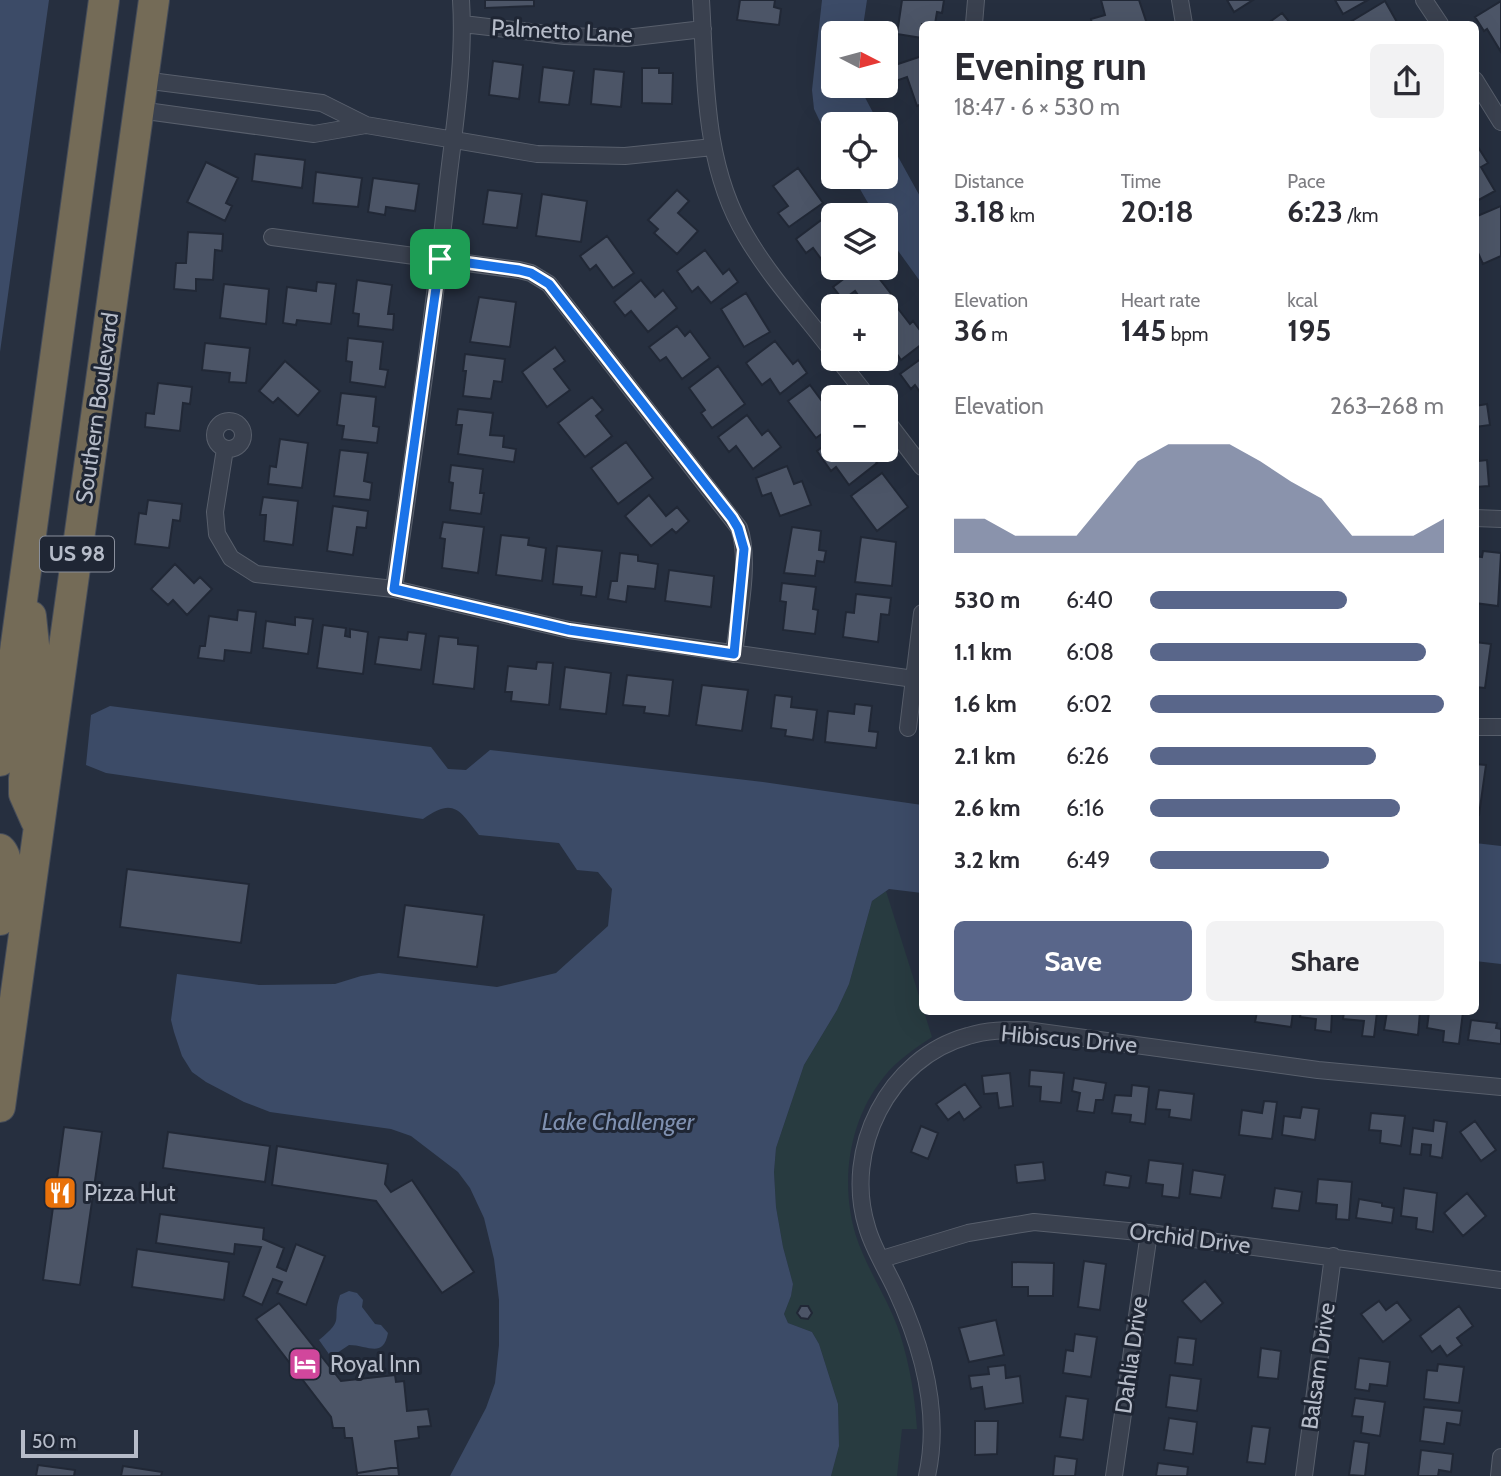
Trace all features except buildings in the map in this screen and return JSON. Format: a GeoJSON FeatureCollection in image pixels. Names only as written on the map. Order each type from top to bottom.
{"type":"FeatureCollection","features":[{"type":"Feature","properties":{"kind":"highway","name":"Southern Boulevard"},"geometry":{"type":"LineString","coordinates":[[0,761],[104,0]]}},
{"type":"Feature","properties":{"kind":"highway","name":"Southern Boulevard"},"geometry":{"type":"LineString","coordinates":[[0,1107],[153,0]]}},
{"type":"Feature","properties":{"kind":"highway"},"geometry":{"type":"LineString","coordinates":[[27,567],[38,683],[24,794],[39,827]]}},
{"type":"Feature","properties":{"kind":"highway"},"geometry":{"type":"LineString","coordinates":[[0,849],[5,853],[7,867],[0,920]]}},
{"type":"Feature","properties":{"kind":"highway"},"geometry":{"type":"LineString","coordinates":[[0,1024],[5,1070]]}},
{"type":"Feature","properties":{"kind":"street"},"geometry":{"type":"LineString","coordinates":[[394,589],[440,259],[463,24],[461,0]]}},
{"type":"Feature","properties":{"kind":"street"},"geometry":{"type":"LineString","coordinates":[[701,0],[708,121],[721,181],[746,236],[821,336]]}},
{"type":"Feature","properties":{"kind":"street"},"geometry":{"type":"LineString","coordinates":[[974,21],[976,0]]}},
{"type":"Feature","properties":{"kind":"street"},"geometry":{"type":"LineString","coordinates":[[1180,0],[1184,21]]}},
{"type":"Feature","properties":{"kind":"street"},"geometry":{"type":"LineString","coordinates":[[1424,0],[1438,21]]}},
{"type":"Feature","properties":{"kind":"street","name":"Palmetto Lane"},"geometry":{"type":"LineString","coordinates":[[463,24],[565,36],[626,38],[703,29]]}},
{"type":"Feature","properties":{"kind":"street"},"geometry":{"type":"LineString","coordinates":[[143,80],[322,103],[366,125],[537,154],[637,155],[713,147]]}},
{"type":"Feature","properties":{"kind":"street"},"geometry":{"type":"LineString","coordinates":[[1479,86],[1501,122]]}},
{"type":"Feature","properties":{"kind":"street"},"geometry":{"type":"LineString","coordinates":[[139,110],[314,134],[366,125]]}},
{"type":"Feature","properties":{"kind":"street"},"geometry":{"type":"LineString","coordinates":[[272,237],[519,270],[531,273],[549,284],[738,528],[744,549],[734,654]]}},
{"type":"Feature","properties":{"kind":"street"},"geometry":{"type":"LineString","coordinates":[[847,371],[859,385]]}},
{"type":"Feature","properties":{"kind":"street"},"geometry":{"type":"LineString","coordinates":[[898,436],[919,463]]}},
{"type":"Feature","properties":{"kind":"street"},"geometry":{"type":"LineString","coordinates":[[225,449],[215,512],[217,534],[231,558],[256,574],[394,589],[569,630],[914,679]]}},
{"type":"Feature","properties":{"kind":"street"},"geometry":{"type":"LineString","coordinates":[[1479,518],[1501,519]]}},
{"type":"Feature","properties":{"kind":"street"},"geometry":{"type":"LineString","coordinates":[[908,728],[919,638]]}},
{"type":"Feature","properties":{"kind":"street"},"geometry":{"type":"LineString","coordinates":[[1479,727],[1501,727]]}},
{"type":"Feature","properties":{"kind":"street","name":"Hibiscus Drive"},"geometry":{"type":"LineString","coordinates":[[927,1476],[932,1440],[927,1376],[912,1329],[867,1228],[861,1198],[862,1167],[872,1124],[881,1104],[911,1067],[938,1049],[966,1036],[996,1030],[1026,1030],[1318,1069],[1501,1087]]}},
{"type":"Feature","properties":{"kind":"street","name":"Orchid Drive"},"geometry":{"type":"LineString","coordinates":[[882,1259],[968,1233],[1034,1222],[1149,1233],[1501,1280]]}},
{"type":"Feature","properties":{"kind":"street","name":"Dahlia Drive"},"geometry":{"type":"LineString","coordinates":[[1114,1476],[1149,1233]]}},
{"type":"Feature","properties":{"kind":"street","name":"Balsam Drive"},"geometry":{"type":"LineString","coordinates":[[1304,1476],[1333,1256]]}},
{"type":"Feature","properties":{"kind":"green space"},"geometry":{"type":"Polygon","coordinates":[[[886,891],[919,996],[919,1015],[925,1015],[932,1037],[894,1066],[871,1095],[855,1134],[848,1175],[851,1216],[856,1236],[904,1346],[912,1382],[917,1429],[902,1429],[897,1476],[831,1476],[839,1446],[838,1404],[819,1344],[812,1332],[788,1323],[784,1314],[793,1284],[776,1207],[774,1172],[776,1148],[804,1065],[837,1010],[849,984],[872,901],[886,891]]]}},
{"type":"Feature","properties":{"kind":"water"},"geometry":{"type":"Polygon","coordinates":[[[0,0],[49,0],[0,352],[0,0]]]}},
{"type":"Feature","properties":{"kind":"water"},"geometry":{"type":"Polygon","coordinates":[[[822,0],[867,0],[864,21],[821,21],[821,98],[865,98],[873,112],[821,112],[821,124],[814,109],[812,90],[822,0]]]}},
{"type":"Feature","properties":{"kind":"water"},"geometry":{"type":"Polygon","coordinates":[[[898,157],[919,195],[919,280],[898,251],[898,203],[868,203],[860,189],[898,189],[898,157]]]}},
{"type":"Feature","properties":{"kind":"water","name":"Lake Challenger"},"geometry":{"type":"Polygon","coordinates":[[[110,706],[431,747],[448,769],[466,770],[490,750],[763,782],[919,805],[919,893],[889,889],[872,901],[849,984],[837,1010],[804,1065],[776,1148],[776,1207],[793,1284],[784,1314],[788,1323],[812,1332],[819,1344],[838,1404],[839,1446],[831,1476],[450,1476],[486,1408],[495,1383],[499,1345],[499,1300],[494,1259],[484,1218],[470,1188],[458,1172],[411,1136],[391,1129],[270,1112],[244,1102],[192,1072],[182,1056],[171,1020],[177,974],[259,985],[335,984],[379,973],[497,987],[556,973],[608,926],[612,889],[598,872],[577,870],[559,843],[479,835],[455,809],[442,809],[423,819],[106,773],[86,765],[91,715],[110,706]]]}},
{"type":"Feature","properties":{"kind":"water"},"geometry":{"type":"Polygon","coordinates":[[[1479,843],[1501,846],[1501,964],[1479,961],[1479,843]]]}},
{"type":"Feature","properties":{"kind":"water"},"geometry":{"type":"Polygon","coordinates":[[[349,1291],[357,1293],[363,1300],[362,1307],[375,1324],[381,1325],[388,1333],[386,1341],[374,1349],[349,1345],[331,1357],[319,1340],[335,1323],[340,1295],[349,1291]]]}},
{"type":"Feature","properties":{"kind":"place","name":"Pizza Hut"},"geometry":{"type":"Point","coordinates":[60,1193]}},
{"type":"Feature","properties":{"kind":"place","name":"Royal Inn"},"geometry":{"type":"Point","coordinates":[305,1364]}},
{"type":"Feature","properties":{"kind":"route"},"geometry":{"type":"LineString","coordinates":[[440,259],[519,270],[531,273],[549,284],[732,518],[742,538],[744,549],[734,654],[569,630],[394,589],[440,259]]}}]}
